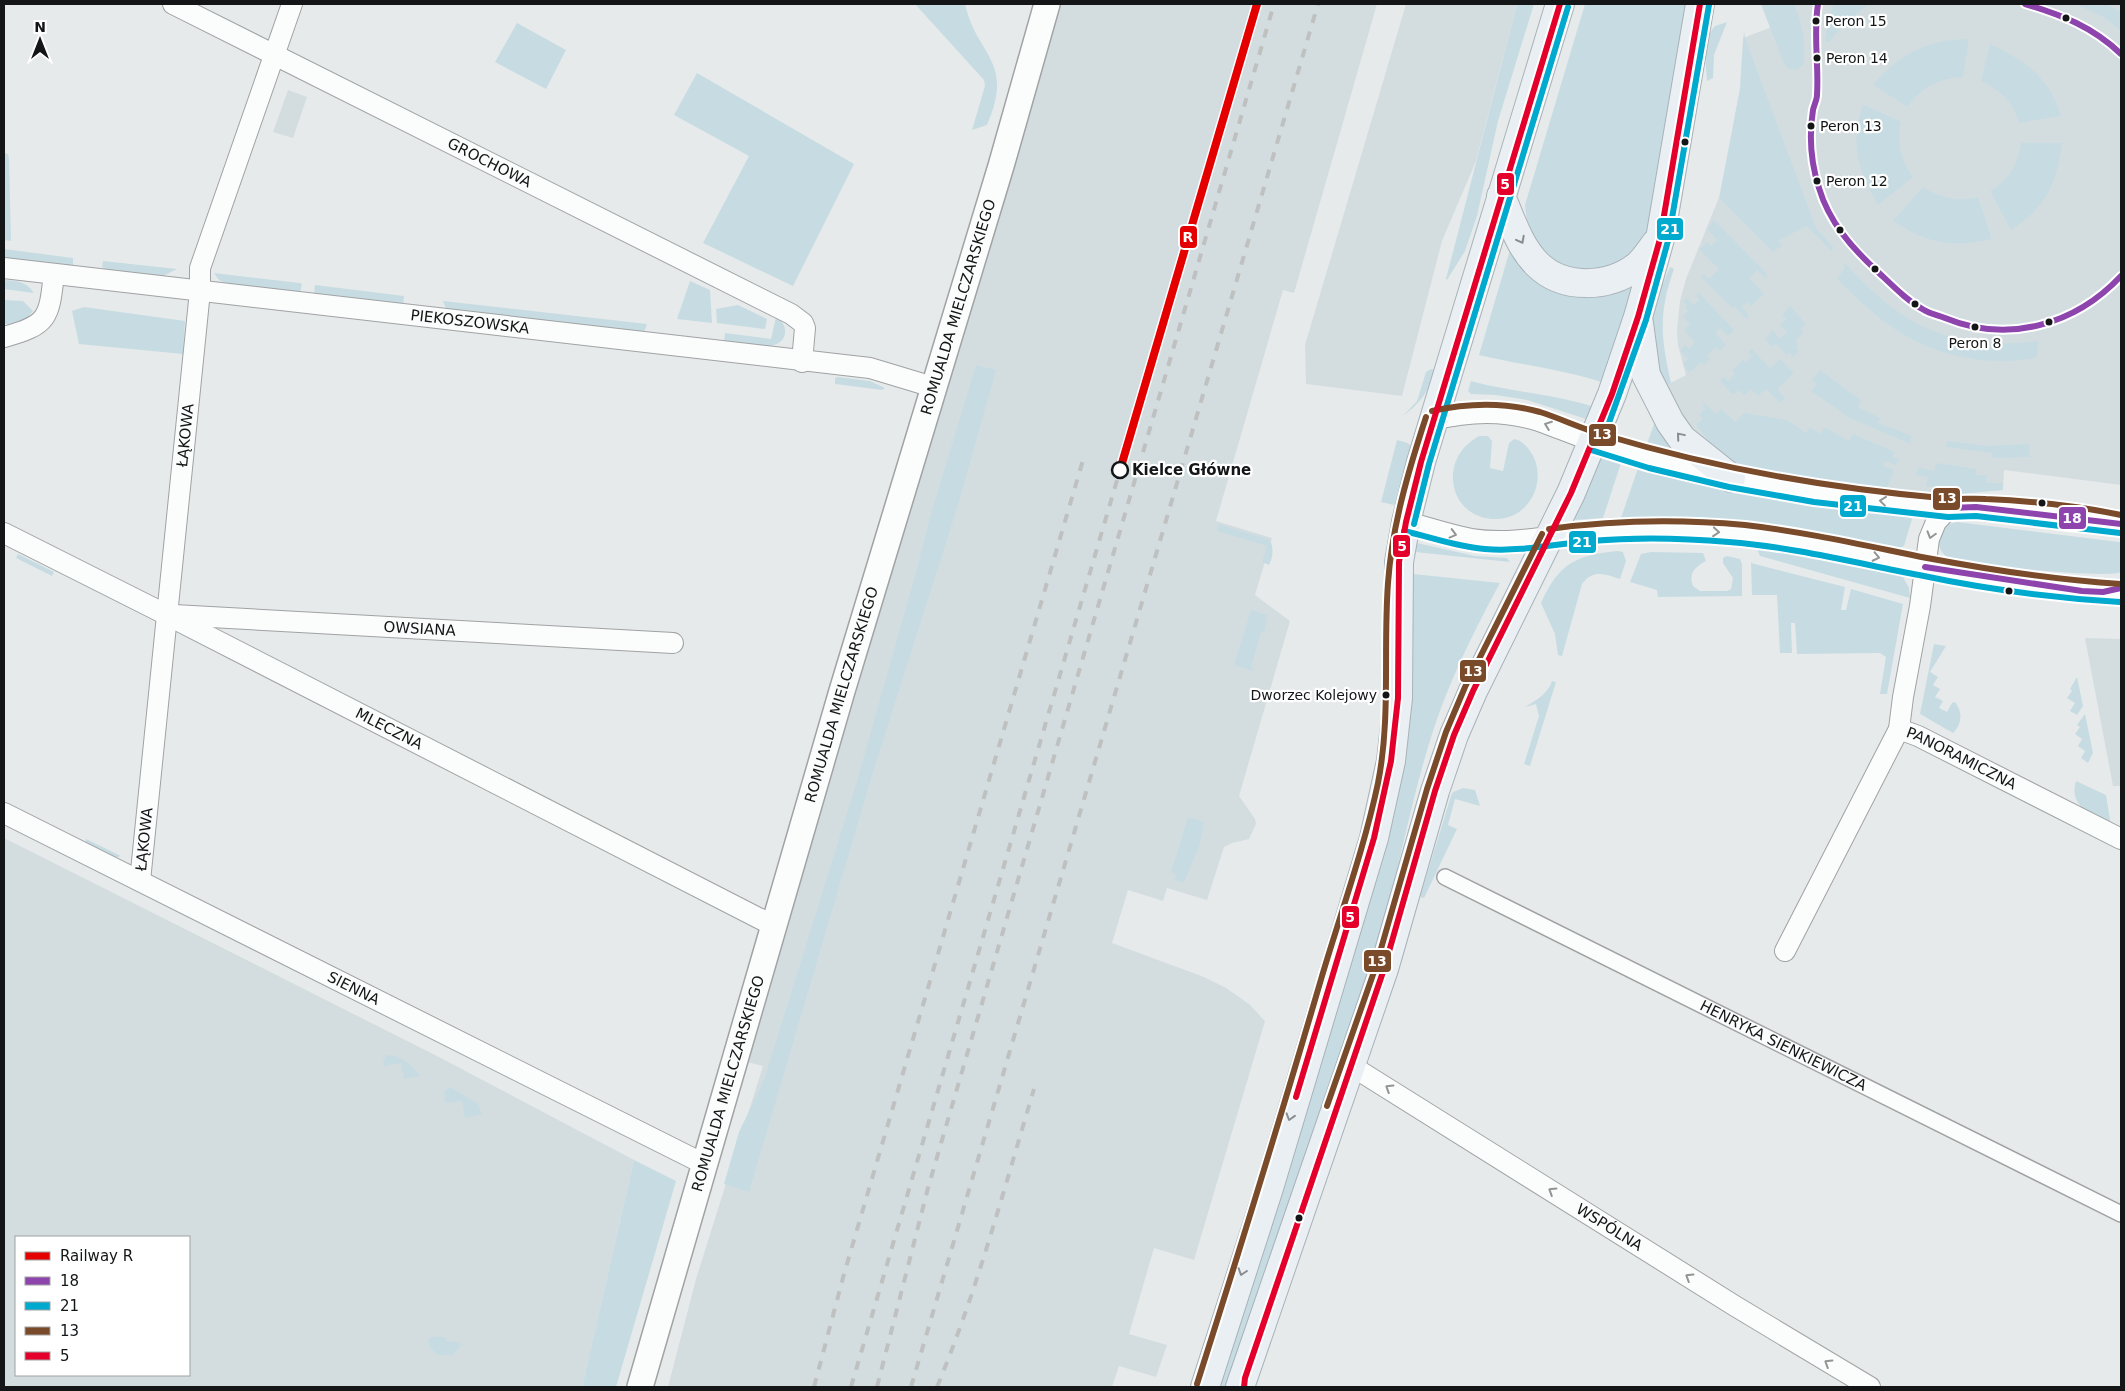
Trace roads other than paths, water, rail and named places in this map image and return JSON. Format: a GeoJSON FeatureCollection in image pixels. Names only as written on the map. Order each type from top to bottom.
{"type":"FeatureCollection","features":[{"type":"Feature","properties":{"kind":"main road"},"geometry":{"type":"LineString","coordinates":[[1205,1387],[1269,1188],[1374,838],[1391,761],[1397,707],[1399,562],[1406,522],[1421,462],[1560,4]]}},
{"type":"Feature","properties":{"kind":"main road"},"geometry":{"type":"LineString","coordinates":[[1243,1384],[1384,969],[1435,791],[1454,735],[1550,538],[1593,442],[1638,318],[1660,239],[1700,4]]}},
{"type":"Feature","properties":{"kind":"main road"},"geometry":{"type":"LineString","coordinates":[[1501,196],[1525,249],[1538,264],[1557,277],[1574,282],[1593,284],[1610,280],[1625,273],[1638,266],[1660,239]]}},
{"type":"Feature","properties":{"kind":"main road"},"geometry":{"type":"LineString","coordinates":[[1638,318],[1646,375],[1670,422],[1682,439],[1731,478]]}},
{"type":"Feature","properties":{"kind":"street","name":"GROCHOWA"},"geometry":{"type":"LineString","coordinates":[[173,4],[792,314],[803,323],[805,333],[802,362]]}},
{"type":"Feature","properties":{"kind":"street","name":"ŁĄKOWA"},"geometry":{"type":"LineString","coordinates":[[140,882],[200,291],[200,268],[292,4]]}},
{"type":"Feature","properties":{"kind":"street","name":"ROMUALDA MIELCZARSKIEGO"},"geometry":{"type":"LineString","coordinates":[[640,1387],[933,387],[1001,166],[1047,4]]}},
{"type":"Feature","properties":{"kind":"street","name":"PIEKOSZOWSKA"},"geometry":{"type":"LineString","coordinates":[[4,268],[879,370],[933,387]]}},
{"type":"Feature","properties":{"kind":"street"},"geometry":{"type":"LineString","coordinates":[[4,336],[29,329],[39,324],[47,315],[51,305],[54,274]]}},
{"type":"Feature","properties":{"kind":"street"},"geometry":{"type":"LineString","coordinates":[[1434,420],[1459,414],[1482,412],[1507,414],[1537,421],[1593,442],[1633,454],[1731,478],[1816,493],[1949,508],[1976,507],[2121,524]]}},
{"type":"Feature","properties":{"kind":"street","name":"PANORAMICZNA"},"geometry":{"type":"LineString","coordinates":[[1949,508],[1938,519],[1931,530],[1899,729],[1918,736],[2121,839]]}},
{"type":"Feature","properties":{"kind":"street"},"geometry":{"type":"LineString","coordinates":[[1406,522],[1472,539],[1496,540],[1550,538],[1612,531],[1670,530],[1716,532],[1810,544],[1925,567],[2038,586],[2082,591],[2121,592]]}},
{"type":"Feature","properties":{"kind":"street","name":"MLECZNA"},"geometry":{"type":"LineString","coordinates":[[4,533],[774,926]]}},
{"type":"Feature","properties":{"kind":"street","name":"OWSIANA"},"geometry":{"type":"LineString","coordinates":[[167,615],[673,643]]}},
{"type":"Feature","properties":{"kind":"street"},"geometry":{"type":"LineString","coordinates":[[1786,950],[1899,729]]}},
{"type":"Feature","properties":{"kind":"street","name":"SIENNA"},"geometry":{"type":"LineString","coordinates":[[4,814],[704,1164]]}},
{"type":"Feature","properties":{"kind":"street","name":"HENRYKA SIENKIEWICZA"},"geometry":{"type":"LineString","coordinates":[[1445,877],[2121,1214]]}},
{"type":"Feature","properties":{"kind":"street","name":"WSPÓLNA"},"geometry":{"type":"LineString","coordinates":[[1350,1065],[1735,1306],[1870,1387]]}},
{"type":"Feature","properties":{"kind":"railway"},"geometry":{"type":"LineString","coordinates":[[877,1387],[928,1188],[1274,4]]}},
{"type":"Feature","properties":{"kind":"railway"},"geometry":{"type":"LineString","coordinates":[[911,1387],[1318,4]]}},
{"type":"Feature","properties":{"kind":"railway"},"geometry":{"type":"LineString","coordinates":[[814,1387],[844,1274],[1083,460]]}},
{"type":"Feature","properties":{"kind":"railway"},"geometry":{"type":"LineString","coordinates":[[851,1387],[1120,470]]}},
{"type":"Feature","properties":{"kind":"railway"},"geometry":{"type":"LineString","coordinates":[[937,1387],[965,1314],[1001,1202],[1034,1089]]}},
{"type":"Feature","properties":{"kind":"rail line","name":"R"},"geometry":{"type":"LineString","coordinates":[[1120,470],[1257,4]]}},
{"type":"Feature","properties":{"kind":"place","name":"Peron 15"},"geometry":{"type":"Point","coordinates":[1816,21]}},
{"type":"Feature","properties":{"kind":"place","name":"Peron 14"},"geometry":{"type":"Point","coordinates":[1817,58]}},
{"type":"Feature","properties":{"kind":"place","name":"Peron 13"},"geometry":{"type":"Point","coordinates":[1811,126]}},
{"type":"Feature","properties":{"kind":"place","name":"Peron 12"},"geometry":{"type":"Point","coordinates":[1817,181]}},
{"type":"Feature","properties":{"kind":"place","name":"Peron 8"},"geometry":{"type":"Point","coordinates":[1975,327]}},
{"type":"Feature","properties":{"kind":"place","name":"Kielce Główne"},"geometry":{"type":"Point","coordinates":[1120,470]}},
{"type":"Feature","properties":{"kind":"place","name":"Dworzec Kolejowy"},"geometry":{"type":"Point","coordinates":[1386,695]}}]}
